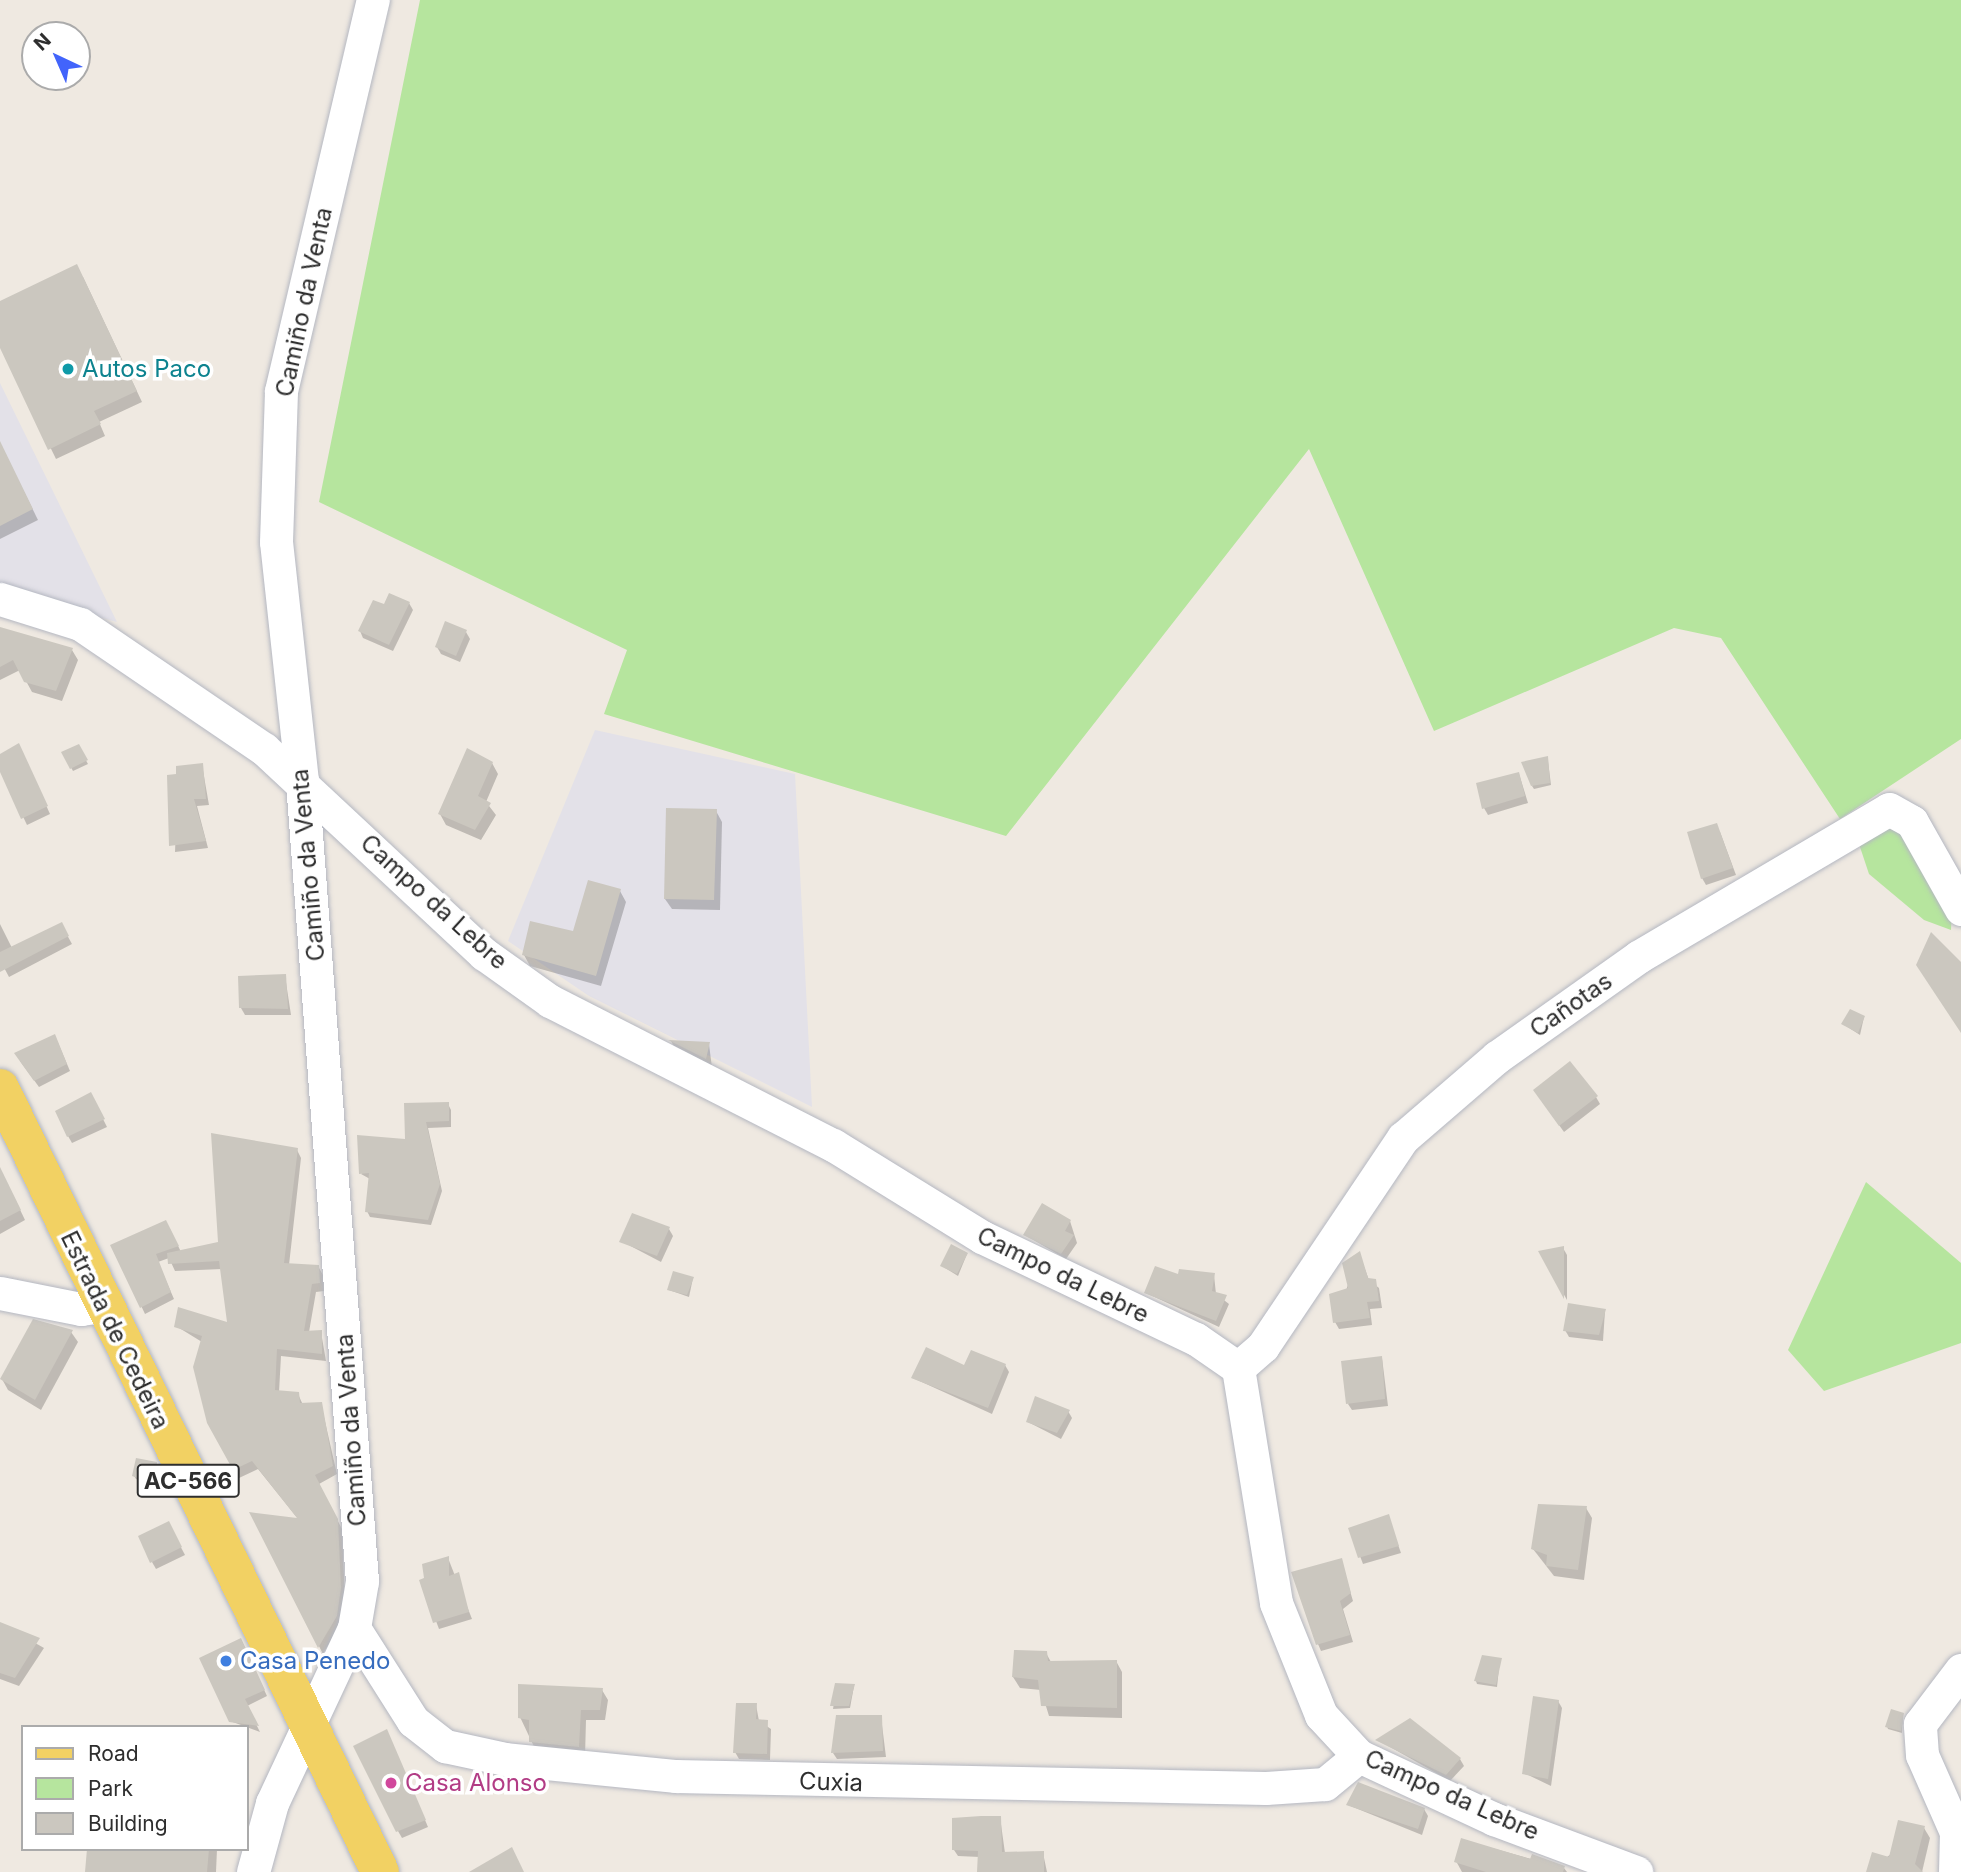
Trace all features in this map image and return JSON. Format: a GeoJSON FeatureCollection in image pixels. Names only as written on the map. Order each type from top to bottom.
{"type":"FeatureCollection","features":[{"type":"Feature","properties":{"kind":"main road","name":"Estrada de Cedeira"},"geometry":{"type":"LineString","coordinates":[[0,1088],[103,1306],[380,1872]]}},
{"type":"Feature","properties":{"kind":"street","name":"Camiño da Venta"},"geometry":{"type":"LineString","coordinates":[[253,1872],[272,1803],[310,1730],[354,1628],[362,1581],[302,781],[276,542],[281,391],[373,0]]}},
{"type":"Feature","properties":{"kind":"street","name":"Campo da Lebre"},"geometry":{"type":"LineString","coordinates":[[0,600],[80,624],[302,781],[484,954],[550,1001],[833,1145],[982,1237],[1196,1339],[1238,1368],[1276,1603],[1289,1647],[1321,1715],[1359,1756],[1494,1819],[1636,1872]]}},
{"type":"Feature","properties":{"kind":"street","name":"Cañotas"},"geometry":{"type":"LineString","coordinates":[[1238,1368],[1263,1346],[1403,1138],[1497,1057],[1638,957],[1889,809],[1912,822],[1961,909]]}},
{"type":"Feature","properties":{"kind":"street"},"geometry":{"type":"LineString","coordinates":[[0,1293],[81,1309],[103,1306]]}},
{"type":"Feature","properties":{"kind":"street","name":"Cuxia"},"geometry":{"type":"LineString","coordinates":[[354,1628],[413,1721],[445,1746],[505,1759],[702,1777],[1266,1788],[1325,1784],[1359,1756]]}},
{"type":"Feature","properties":{"kind":"street"},"geometry":{"type":"LineString","coordinates":[[1955,1872],[1956,1832],[1922,1755],[1920,1724],[1961,1670]]}},
{"type":"Feature","properties":{"kind":"shaded area"},"geometry":{"type":"Polygon","coordinates":[[[0,383],[117,622],[0,590],[0,383]]]}},
{"type":"Feature","properties":{"kind":"shaded area"},"geometry":{"type":"Polygon","coordinates":[[[595,730],[795,774],[812,1107],[589,996],[508,941],[595,730]]]}},
{"type":"Feature","properties":{"kind":"green space"},"geometry":{"type":"Polygon","coordinates":[[[420,0],[1961,0],[1961,739],[1840,819],[1721,638],[1674,628],[1434,731],[1309,449],[1006,836],[604,714],[627,650],[319,502],[420,0]]]}},
{"type":"Feature","properties":{"kind":"green space"},"geometry":{"type":"Polygon","coordinates":[[[1884,828],[1910,833],[1952,905],[1951,930],[1924,920],[1869,874],[1858,841],[1884,828]]]}},
{"type":"Feature","properties":{"kind":"green space"},"geometry":{"type":"Polygon","coordinates":[[[1866,1182],[1961,1263],[1961,1343],[1824,1391],[1788,1350],[1866,1182]]]}},
{"type":"Feature","properties":{"kind":"building","name":"Autos Paco"},"geometry":{"type":"Polygon","coordinates":[[[77,264],[137,391],[94,411],[101,424],[48,450],[0,348],[0,301],[77,264]]]}},
{"type":"Feature","properties":{"kind":"building"},"geometry":{"type":"Polygon","coordinates":[[[0,441],[33,509],[0,526],[0,441]]]}},
{"type":"Feature","properties":{"kind":"building"},"geometry":{"type":"Polygon","coordinates":[[[389,593],[410,602],[389,645],[358,631],[373,600],[384,604],[389,593]]]}},
{"type":"Feature","properties":{"kind":"building"},"geometry":{"type":"Polygon","coordinates":[[[445,621],[467,630],[456,656],[435,647],[445,621]]]}},
{"type":"Feature","properties":{"kind":"building"},"geometry":{"type":"Polygon","coordinates":[[[0,627],[73,648],[56,691],[24,682],[13,660],[0,667],[0,627]]]}},
{"type":"Feature","properties":{"kind":"building"},"geometry":{"type":"Polygon","coordinates":[[[19,743],[48,806],[21,819],[0,772],[0,754],[19,743]]]}},
{"type":"Feature","properties":{"kind":"building"},"geometry":{"type":"Polygon","coordinates":[[[79,744],[88,760],[70,769],[61,752],[79,744]]]}},
{"type":"Feature","properties":{"kind":"building"},"geometry":{"type":"Polygon","coordinates":[[[467,748],[493,762],[478,796],[491,803],[475,830],[438,814],[467,748]]]}},
{"type":"Feature","properties":{"kind":"building"},"geometry":{"type":"Polygon","coordinates":[[[1548,756],[1550,783],[1531,786],[1521,762],[1548,756]]]}},
{"type":"Feature","properties":{"kind":"building"},"geometry":{"type":"Polygon","coordinates":[[[203,763],[206,799],[194,799],[206,841],[169,846],[167,775],[176,774],[176,766],[203,763]]]}},
{"type":"Feature","properties":{"kind":"building"},"geometry":{"type":"Polygon","coordinates":[[[1519,772],[1525,796],[1482,809],[1476,783],[1519,772]]]}},
{"type":"Feature","properties":{"kind":"building"},"geometry":{"type":"Polygon","coordinates":[[[666,808],[717,809],[714,900],[664,899],[666,808]]]}},
{"type":"Feature","properties":{"kind":"building"},"geometry":{"type":"Polygon","coordinates":[[[1717,823],[1733,868],[1701,879],[1687,832],[1717,823]]]}},
{"type":"Feature","properties":{"kind":"building"},"geometry":{"type":"Polygon","coordinates":[[[588,880],[621,889],[596,976],[522,955],[530,921],[573,931],[588,880]]]}},
{"type":"Feature","properties":{"kind":"building"},"geometry":{"type":"Polygon","coordinates":[[[62,922],[69,936],[0,972],[0,952],[62,922]]]}},
{"type":"Feature","properties":{"kind":"building"},"geometry":{"type":"Polygon","coordinates":[[[1931,932],[1961,962],[1961,1033],[1916,965],[1931,932]]]}},
{"type":"Feature","properties":{"kind":"building"},"geometry":{"type":"Polygon","coordinates":[[[286,974],[288,1009],[239,1008],[238,976],[286,974]]]}},
{"type":"Feature","properties":{"kind":"building"},"geometry":{"type":"Polygon","coordinates":[[[1850,1009],[1865,1016],[1858,1033],[1841,1024],[1850,1009]]]}},
{"type":"Feature","properties":{"kind":"building"},"geometry":{"type":"Polygon","coordinates":[[[55,1034],[67,1064],[34,1081],[14,1053],[55,1034]]]}},
{"type":"Feature","properties":{"kind":"building"},"geometry":{"type":"Polygon","coordinates":[[[668,1040],[710,1042],[706,1059],[668,1040]]]}},
{"type":"Feature","properties":{"kind":"building"},"geometry":{"type":"Polygon","coordinates":[[[1570,1061],[1598,1096],[1559,1126],[1533,1090],[1570,1061]]]}},
{"type":"Feature","properties":{"kind":"building"},"geometry":{"type":"Polygon","coordinates":[[[91,1092],[105,1119],[67,1137],[55,1111],[91,1092]]]}},
{"type":"Feature","properties":{"kind":"building"},"geometry":{"type":"Polygon","coordinates":[[[449,1102],[449,1121],[426,1122],[440,1184],[428,1220],[365,1212],[369,1173],[359,1174],[357,1135],[405,1139],[404,1103],[449,1102]]]}},
{"type":"Feature","properties":{"kind":"building"},"geometry":{"type":"Polygon","coordinates":[[[211,1133],[298,1148],[284,1263],[319,1265],[320,1283],[312,1284],[304,1331],[322,1330],[322,1354],[277,1349],[275,1390],[299,1392],[300,1403],[322,1402],[333,1466],[315,1475],[338,1519],[341,1588],[337,1616],[318,1648],[249,1512],[297,1518],[252,1461],[233,1470],[207,1423],[193,1367],[202,1336],[174,1327],[178,1307],[227,1322],[219,1261],[168,1264],[167,1253],[218,1242],[211,1133]]]}},
{"type":"Feature","properties":{"kind":"building"},"geometry":{"type":"Polygon","coordinates":[[[0,1167],[21,1210],[0,1221],[0,1167]]]}},
{"type":"Feature","properties":{"kind":"building"},"geometry":{"type":"Polygon","coordinates":[[[1042,1203],[1071,1220],[1065,1231],[1074,1235],[1061,1254],[1023,1235],[1042,1203]]]}},
{"type":"Feature","properties":{"kind":"building"},"geometry":{"type":"Polygon","coordinates":[[[632,1213],[670,1227],[657,1256],[619,1242],[632,1213]]]}},
{"type":"Feature","properties":{"kind":"building"},"geometry":{"type":"Polygon","coordinates":[[[166,1220],[179,1246],[156,1254],[171,1292],[140,1308],[110,1245],[166,1220]]]}},
{"type":"Feature","properties":{"kind":"building"},"geometry":{"type":"Polygon","coordinates":[[[951,1244],[968,1253],[957,1274],[940,1266],[951,1244]]]}},
{"type":"Feature","properties":{"kind":"building"},"geometry":{"type":"Polygon","coordinates":[[[1564,1246],[1564,1299],[1538,1251],[1564,1246]]]}},
{"type":"Feature","properties":{"kind":"building"},"geometry":{"type":"Polygon","coordinates":[[[1360,1251],[1368,1278],[1376,1279],[1379,1301],[1367,1302],[1370,1318],[1333,1323],[1329,1294],[1348,1288],[1342,1263],[1360,1251]]]}},
{"type":"Feature","properties":{"kind":"building"},"geometry":{"type":"Polygon","coordinates":[[[1155,1266],[1178,1274],[1179,1269],[1215,1273],[1212,1291],[1227,1295],[1216,1321],[1144,1293],[1155,1266]]]}},
{"type":"Feature","properties":{"kind":"building"},"geometry":{"type":"Polygon","coordinates":[[[673,1271],[694,1277],[687,1295],[667,1290],[673,1271]]]}},
{"type":"Feature","properties":{"kind":"building"},"geometry":{"type":"Polygon","coordinates":[[[1568,1303],[1606,1309],[1599,1335],[1563,1331],[1568,1303]]]}},
{"type":"Feature","properties":{"kind":"building"},"geometry":{"type":"Polygon","coordinates":[[[33,1319],[73,1330],[35,1400],[0,1379],[33,1319]]]}},
{"type":"Feature","properties":{"kind":"building"},"geometry":{"type":"Polygon","coordinates":[[[926,1347],[964,1365],[971,1350],[1006,1364],[988,1408],[911,1378],[926,1347]]]}},
{"type":"Feature","properties":{"kind":"building"},"geometry":{"type":"Polygon","coordinates":[[[1382,1356],[1385,1399],[1346,1404],[1341,1361],[1382,1356]]]}},
{"type":"Feature","properties":{"kind":"building"},"geometry":{"type":"Polygon","coordinates":[[[1035,1396],[1070,1410],[1057,1433],[1026,1422],[1035,1396]]]}},
{"type":"Feature","properties":{"kind":"building"},"geometry":{"type":"Polygon","coordinates":[[[136,1458],[157,1462],[156,1484],[132,1476],[136,1458]]]}},
{"type":"Feature","properties":{"kind":"building"},"geometry":{"type":"Polygon","coordinates":[[[1538,1504],[1587,1506],[1578,1570],[1546,1566],[1547,1555],[1531,1549],[1538,1504]]]}},
{"type":"Feature","properties":{"kind":"building"},"geometry":{"type":"Polygon","coordinates":[[[1389,1514],[1399,1546],[1358,1558],[1348,1528],[1389,1514]]]}},
{"type":"Feature","properties":{"kind":"building"},"geometry":{"type":"Polygon","coordinates":[[[169,1521],[182,1547],[150,1563],[138,1536],[169,1521]]]}},
{"type":"Feature","properties":{"kind":"building"},"geometry":{"type":"Polygon","coordinates":[[[449,1556],[449,1576],[459,1572],[469,1612],[433,1623],[419,1580],[424,1578],[422,1564],[449,1556]]]}},
{"type":"Feature","properties":{"kind":"building"},"geometry":{"type":"Polygon","coordinates":[[[1342,1558],[1351,1593],[1340,1601],[1350,1635],[1316,1645],[1291,1572],[1342,1558]]]}},
{"type":"Feature","properties":{"kind":"building"},"geometry":{"type":"Polygon","coordinates":[[[0,1622],[40,1638],[15,1678],[0,1673],[0,1622]]]}},
{"type":"Feature","properties":{"kind":"building"},"geometry":{"type":"Polygon","coordinates":[[[241,1638],[265,1690],[245,1699],[259,1726],[229,1722],[199,1658],[241,1638]]]}},
{"type":"Feature","properties":{"kind":"building"},"geometry":{"type":"Polygon","coordinates":[[[1014,1650],[1047,1651],[1048,1661],[1117,1660],[1117,1708],[1041,1706],[1038,1680],[1012,1677],[1014,1650]]]}},
{"type":"Feature","properties":{"kind":"building"},"geometry":{"type":"Polygon","coordinates":[[[1482,1655],[1502,1658],[1496,1685],[1474,1681],[1482,1655]]]}},
{"type":"Feature","properties":{"kind":"building"},"geometry":{"type":"Polygon","coordinates":[[[835,1683],[855,1684],[849,1706],[830,1706],[835,1683]]]}},
{"type":"Feature","properties":{"kind":"building"},"geometry":{"type":"Polygon","coordinates":[[[518,1684],[603,1688],[600,1710],[581,1710],[579,1747],[529,1742],[529,1720],[518,1718],[518,1684]]]}},
{"type":"Feature","properties":{"kind":"building"},"geometry":{"type":"Polygon","coordinates":[[[1533,1696],[1559,1700],[1548,1779],[1522,1774],[1533,1696]]]}},
{"type":"Feature","properties":{"kind":"building"},"geometry":{"type":"Polygon","coordinates":[[[736,1703],[757,1703],[756,1719],[768,1720],[767,1754],[733,1753],[736,1703]]]}},
{"type":"Feature","properties":{"kind":"building"},"geometry":{"type":"Polygon","coordinates":[[[1891,1709],[1904,1713],[1901,1731],[1885,1727],[1891,1709]]]}},
{"type":"Feature","properties":{"kind":"building"},"geometry":{"type":"Polygon","coordinates":[[[836,1715],[882,1715],[883,1751],[831,1753],[836,1715]]]}},
{"type":"Feature","properties":{"kind":"building"},"geometry":{"type":"Polygon","coordinates":[[[1410,1718],[1461,1758],[1446,1775],[1375,1740],[1410,1718]]]}},
{"type":"Feature","properties":{"kind":"building","name":"Casa Alonso"},"geometry":{"type":"Polygon","coordinates":[[[387,1729],[426,1820],[396,1832],[353,1746],[387,1729]]]}},
{"type":"Feature","properties":{"kind":"building"},"geometry":{"type":"Polygon","coordinates":[[[1358,1782],[1425,1808],[1418,1829],[1346,1805],[1358,1782]]]}},
{"type":"Feature","properties":{"kind":"building"},"geometry":{"type":"Polygon","coordinates":[[[1001,1816],[1002,1852],[1044,1851],[1044,1872],[977,1872],[978,1851],[952,1850],[952,1818],[1001,1816]]]}},
{"type":"Feature","properties":{"kind":"building"},"geometry":{"type":"Polygon","coordinates":[[[1898,1820],[1925,1826],[1915,1864],[1923,1872],[1866,1872],[1872,1852],[1889,1857],[1898,1820]]]}},
{"type":"Feature","properties":{"kind":"building"},"geometry":{"type":"Polygon","coordinates":[[[1461,1838],[1530,1859],[1532,1854],[1565,1866],[1563,1872],[1486,1872],[1454,1862],[1461,1838]]]}},
{"type":"Feature","properties":{"kind":"building"},"geometry":{"type":"Polygon","coordinates":[[[512,1847],[524,1872],[469,1872],[512,1847]]]}},
{"type":"Feature","properties":{"kind":"building"},"geometry":{"type":"Polygon","coordinates":[[[87,1851],[209,1851],[207,1872],[85,1872],[87,1851]]]}},
{"type":"Feature","properties":{"kind":"place","name":"Autos Paco"},"geometry":{"type":"Point","coordinates":[68,369]}},
{"type":"Feature","properties":{"kind":"place","name":"Casa Penedo"},"geometry":{"type":"Point","coordinates":[226,1661]}},
{"type":"Feature","properties":{"kind":"place","name":"Casa Alonso"},"geometry":{"type":"Point","coordinates":[391,1783]}}]}
